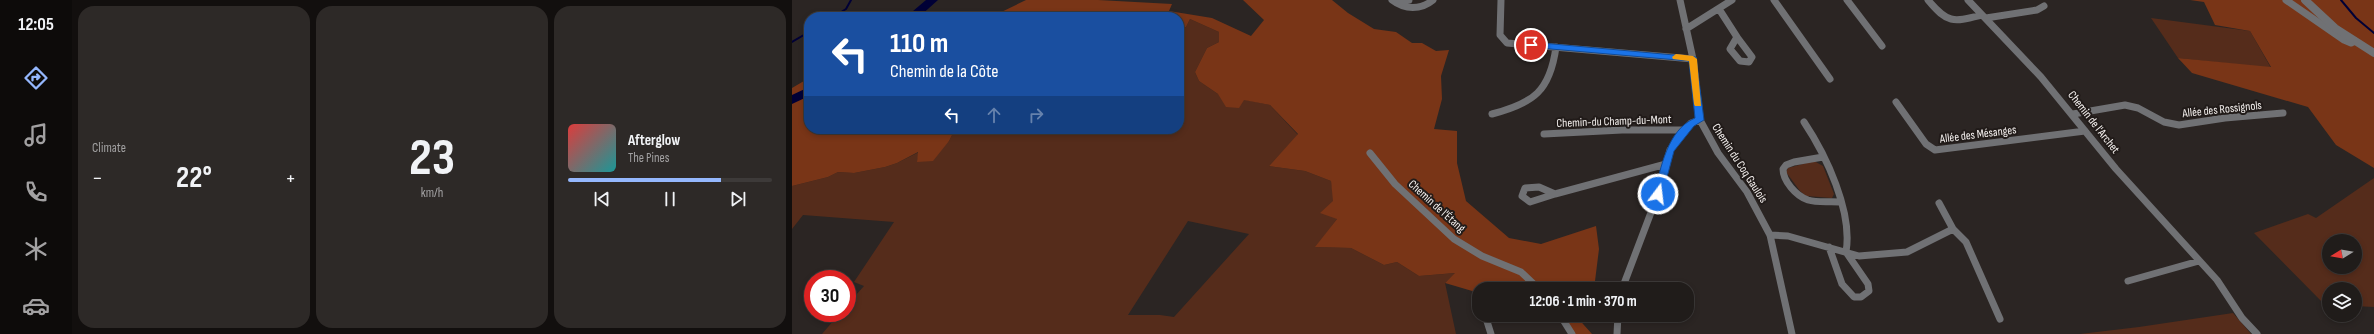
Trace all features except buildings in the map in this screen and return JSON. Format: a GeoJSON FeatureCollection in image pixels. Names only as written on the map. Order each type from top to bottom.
{"type":"FeatureCollection","features":[{"type":"Feature","properties":{"kind":"street"},"geometry":{"type":"LineString","coordinates":[[1392,0],[1400,6],[1416,8],[1424,6],[1433,0]]}},
{"type":"Feature","properties":{"kind":"street"},"geometry":{"type":"LineString","coordinates":[[1399,0],[1409,0]]}},
{"type":"Feature","properties":{"kind":"street"},"geometry":{"type":"LineString","coordinates":[[1501,0],[1500,35],[1507,43],[1693,59]]}},
{"type":"Feature","properties":{"kind":"street"},"geometry":{"type":"LineString","coordinates":[[1625,282],[1658,194],[1670,150],[1691,123],[1700,120],[1693,59],[1680,0]]}},
{"type":"Feature","properties":{"kind":"street"},"geometry":{"type":"LineString","coordinates":[[1686,29],[1719,10],[1732,0]]}},
{"type":"Feature","properties":{"kind":"street"},"geometry":{"type":"LineString","coordinates":[[1774,0],[1830,79]]}},
{"type":"Feature","properties":{"kind":"street"},"geometry":{"type":"LineString","coordinates":[[1847,0],[1882,46]]}},
{"type":"Feature","properties":{"kind":"street"},"geometry":{"type":"LineString","coordinates":[[1928,0],[1944,19],[1950,21],[2037,10],[2044,6]]}},
{"type":"Feature","properties":{"kind":"street","name":"Chemin de l'Archet"},"geometry":{"type":"LineString","coordinates":[[1968,0],[2041,76],[2073,114],[2116,170],[2199,261],[2257,334]]}},
{"type":"Feature","properties":{"kind":"street"},"geometry":{"type":"LineString","coordinates":[[2286,0],[2344,40],[2351,43],[2355,41]]}},
{"type":"Feature","properties":{"kind":"street"},"geometry":{"type":"LineString","coordinates":[[2305,0],[2335,28],[2374,52]]}},
{"type":"Feature","properties":{"kind":"street"},"geometry":{"type":"LineString","coordinates":[[1719,10],[1737,37]]}},
{"type":"Feature","properties":{"kind":"street"},"geometry":{"type":"LineString","coordinates":[[1492,114],[1516,108],[1541,91],[1550,79],[1556,47]]}},
{"type":"Feature","properties":{"kind":"street","name":"Allée des Mésanges"},"geometry":{"type":"LineString","coordinates":[[1896,102],[1926,144],[1935,150],[2085,131]]}},
{"type":"Feature","properties":{"kind":"street","name":"Allée des Rossignols"},"geometry":{"type":"LineString","coordinates":[[2073,114],[2125,105],[2138,108],[2164,122],[2179,125],[2225,118],[2283,113]]}},
{"type":"Feature","properties":{"kind":"street","name":"Chemin du Coq Gaulois"},"geometry":{"type":"LineString","coordinates":[[1700,120],[1718,153],[1747,192],[1770,235],[1792,334]]}},
{"type":"Feature","properties":{"kind":"street"},"geometry":{"type":"LineString","coordinates":[[1804,122],[1813,133],[1840,202],[1848,232],[1846,252],[1868,284],[1869,291],[1865,296],[1858,297],[1850,295],[1844,290],[1829,247]]}},
{"type":"Feature","properties":{"kind":"street","name":"Chemin-du Champ-du-Mont"},"geometry":{"type":"LineString","coordinates":[[1544,134],[1622,130],[1685,130]]}},
{"type":"Feature","properties":{"kind":"street","name":"Chemin de l'Étang"},"geometry":{"type":"LineString","coordinates":[[1370,154],[1395,184],[1454,239],[1482,256],[1521,272],[1532,282]]}},
{"type":"Feature","properties":{"kind":"street"},"geometry":{"type":"LineString","coordinates":[[1823,157],[1791,163],[1785,166],[1782,171],[1784,177],[1796,192],[1807,200],[1840,202]]}},
{"type":"Feature","properties":{"kind":"street"},"geometry":{"type":"LineString","coordinates":[[1555,194],[1666,164]]}},
{"type":"Feature","properties":{"kind":"street"},"geometry":{"type":"LineString","coordinates":[[1940,203],[1953,229],[1966,242],[1980,279],[2000,319]]}},
{"type":"Feature","properties":{"kind":"street"},"geometry":{"type":"LineString","coordinates":[[1770,235],[1788,236],[1859,256],[1907,252],[1953,229]]}},
{"type":"Feature","properties":{"kind":"street"},"geometry":{"type":"LineString","coordinates":[[2128,281],[2187,266],[2199,261]]}},
{"type":"Feature","properties":{"kind":"street"},"geometry":{"type":"LineString","coordinates":[[1488,322],[1492,334]]}},
{"type":"Feature","properties":{"kind":"street"},"geometry":{"type":"LineString","coordinates":[[1564,322],[1572,334]]}},
{"type":"Feature","properties":{"kind":"street"},"geometry":{"type":"LineString","coordinates":[[1617,334],[1618,322]]}},
{"type":"Feature","properties":{"kind":"shaded area"},"geometry":{"type":"Polygon","coordinates":[[[1026,0],[1098,0],[1172,4],[1169,11],[1175,12],[1001,12],[1026,0]]]}},
{"type":"Feature","properties":{"kind":"shaded area"},"geometry":{"type":"Polygon","coordinates":[[[1243,0],[1332,0],[1348,13],[1374,29],[1396,32],[1412,43],[1422,43],[1436,51],[1449,50],[1441,76],[1442,99],[1434,129],[1457,131],[1457,163],[1466,201],[1509,238],[1541,244],[1596,226],[1599,249],[1595,282],[1472,282],[1472,291],[1445,283],[1455,273],[1419,276],[1397,262],[1384,265],[1351,248],[1315,247],[1337,219],[1320,213],[1333,201],[1331,181],[1305,171],[1269,166],[1298,134],[1270,105],[1244,100],[1239,108],[1226,107],[1218,94],[1199,81],[1195,72],[1207,48],[1219,42],[1219,32],[1190,19],[1186,27],[1184,27],[1184,13],[1212,18],[1251,36],[1264,20],[1243,0]]]}},
{"type":"Feature","properties":{"kind":"shaded area"},"geometry":{"type":"Polygon","coordinates":[[[2190,0],[2374,0],[2374,168],[2336,145],[2308,107],[2192,73],[2178,58],[2271,67],[2250,31],[2215,25],[2204,2],[2190,0]]]}},
{"type":"Feature","properties":{"kind":"shaded area"},"geometry":{"type":"Polygon","coordinates":[[[2151,18],[2250,31],[2271,68],[2178,58],[2151,18]]]}},
{"type":"Feature","properties":{"kind":"shaded area"},"geometry":{"type":"Polygon","coordinates":[[[1190,19],[1219,32],[1219,42],[1207,48],[1195,72],[1199,81],[1218,94],[1270,105],[1298,135],[1269,166],[1305,171],[1331,181],[1337,219],[1316,247],[1351,248],[1384,265],[1397,262],[1419,276],[1456,273],[1445,283],[1456,334],[822,334],[832,322],[856,322],[856,295],[864,286],[856,283],[856,279],[894,222],[803,215],[792,229],[792,186],[828,177],[838,172],[854,173],[885,167],[919,152],[917,162],[949,141],[952,134],[1184,134],[1184,27],[1186,27],[1190,19]],[[1188,221],[1128,315],[1160,315],[1174,317],[1249,234],[1188,221]]]}},
{"type":"Feature","properties":{"kind":"shaded area"},"geometry":{"type":"Polygon","coordinates":[[[804,81],[804,134],[952,134],[949,141],[933,161],[917,162],[918,152],[897,163],[885,167],[854,173],[838,172],[828,177],[792,186],[792,88],[804,81]]]}},
{"type":"Feature","properties":{"kind":"shaded area"},"geometry":{"type":"Polygon","coordinates":[[[1814,161],[1823,166],[1834,194],[1832,198],[1806,196],[1800,191],[1786,172],[1788,168],[1814,161]]]}},
{"type":"Feature","properties":{"kind":"shaded area"},"geometry":{"type":"Polygon","coordinates":[[[2374,178],[2374,307],[2362,306],[2362,282],[2322,282],[2322,302],[2254,233],[2308,214],[2316,218],[2374,178]]]}},
{"type":"Feature","properties":{"kind":"shaded area"},"geometry":{"type":"Polygon","coordinates":[[[2233,313],[2251,334],[2080,334],[2139,327],[2233,313]]]}},
{"type":"Feature","properties":{"kind":"shaded area"},"geometry":{"type":"Polygon","coordinates":[[[1561,322],[1581,322],[1592,334],[1569,334],[1561,322]]]}},
{"type":"Feature","properties":{"kind":"waterway"},"geometry":{"type":"LineString","coordinates":[[841,12],[846,9],[851,0]]}},
{"type":"Feature","properties":{"kind":"waterway"},"geometry":{"type":"LineString","coordinates":[[918,12],[933,0]]}},
{"type":"Feature","properties":{"kind":"waterway"},"geometry":{"type":"LineString","coordinates":[[2341,0],[2356,18],[2374,33]]}},
{"type":"Feature","properties":{"kind":"waterway"},"geometry":{"type":"LineString","coordinates":[[792,42],[804,35]]}},
{"type":"Feature","properties":{"kind":"waterway"},"geometry":{"type":"LineString","coordinates":[[792,100],[804,94]]}},
{"type":"Feature","properties":{"kind":"slow traffic"},"geometry":{"type":"LineString","coordinates":[[1676,57],[1693,59],[1698,104]]}},
{"type":"Feature","properties":{"kind":"route"},"geometry":{"type":"LineString","coordinates":[[1531,45],[1693,59],[1700,120],[1691,123],[1675,141],[1670,150],[1658,194]]}}]}
